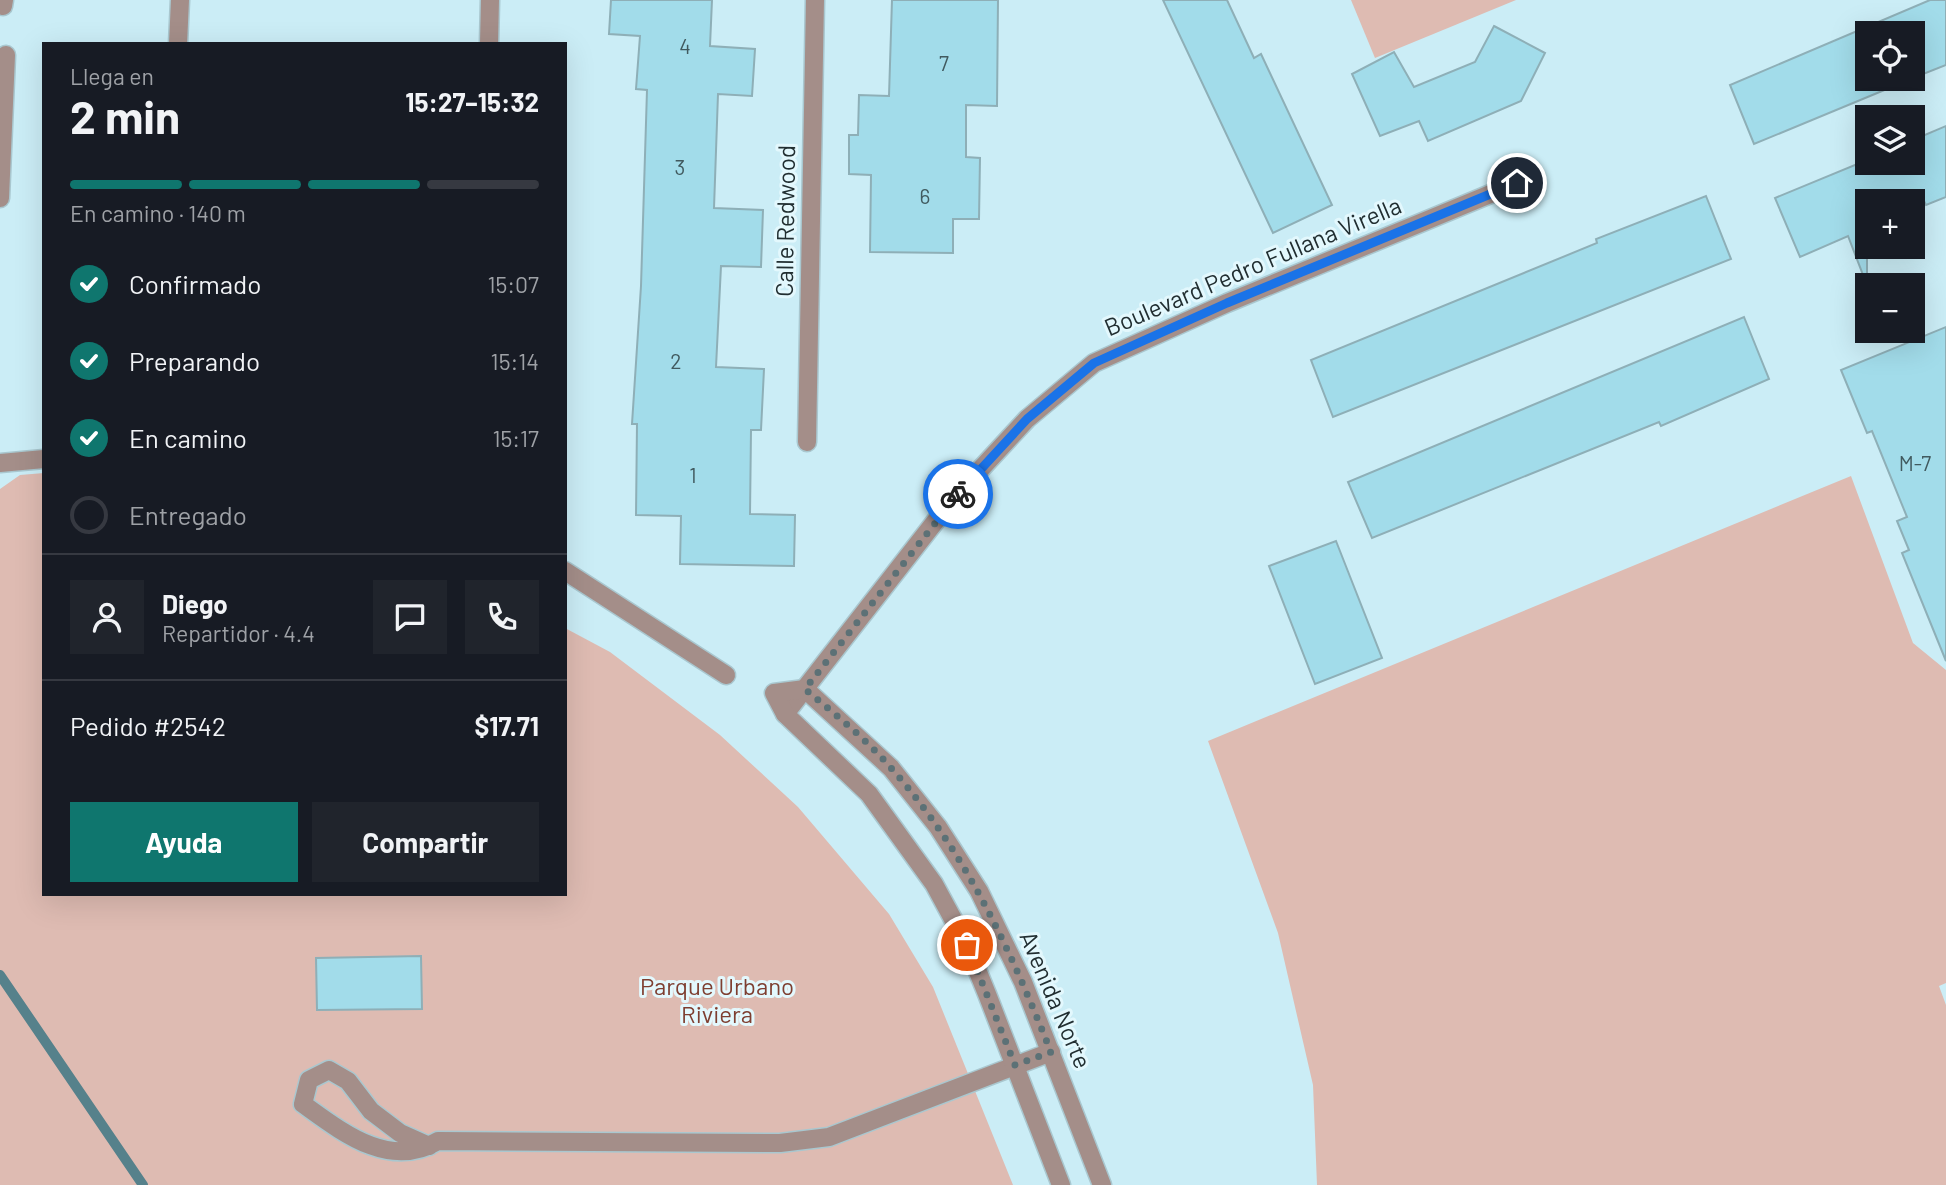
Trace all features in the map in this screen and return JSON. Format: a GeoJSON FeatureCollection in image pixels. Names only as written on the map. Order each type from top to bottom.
{"type":"FeatureCollection","features":[{"type":"Feature","properties":{"kind":"street"},"geometry":{"type":"LineString","coordinates":[[178,42],[180,0]]}},
{"type":"Feature","properties":{"kind":"street"},"geometry":{"type":"LineString","coordinates":[[489,42],[490,0]]}},
{"type":"Feature","properties":{"kind":"street","name":"Calle Redwood"},"geometry":{"type":"LineString","coordinates":[[807,442],[815,0]]}},
{"type":"Feature","properties":{"kind":"street"},"geometry":{"type":"LineString","coordinates":[[0,198],[6,55]]}},
{"type":"Feature","properties":{"kind":"street","name":"Boulevard Pedro Fullana Virella"},"geometry":{"type":"LineString","coordinates":[[785,714],[952,500],[1027,419],[1094,363],[1227,303],[1517,183]]}},
{"type":"Feature","properties":{"kind":"street"},"geometry":{"type":"LineString","coordinates":[[0,463],[42,459]]}},
{"type":"Feature","properties":{"kind":"street"},"geometry":{"type":"LineString","coordinates":[[567,572],[726,675]]}},
{"type":"Feature","properties":{"kind":"street"},"geometry":{"type":"LineString","coordinates":[[805,689],[774,692],[785,714],[869,794],[934,884],[967,945],[1061,1185]]}},
{"type":"Feature","properties":{"kind":"street","name":"Avenida Norte"},"geometry":{"type":"LineString","coordinates":[[805,689],[891,768],[938,827],[979,891],[1023,982],[1102,1185]]}},
{"type":"Feature","properties":{"kind":"street"},"geometry":{"type":"LineString","coordinates":[[429,1146],[400,1133],[371,1111],[348,1082],[329,1070],[309,1080],[303,1104],[349,1137],[389,1151],[421,1151],[438,1141],[780,1143],[828,1137],[1051,1052]]}},
{"type":"Feature","properties":{"kind":"green space"},"geometry":{"type":"Polygon","coordinates":[[[1351,0],[1516,0],[1375,58],[1351,0]]]}},
{"type":"Feature","properties":{"kind":"green space","name":"Parque Urbano Riviera"},"geometry":{"type":"Polygon","coordinates":[[[42,473],[42,896],[567,896],[567,629],[610,652],[720,735],[798,807],[889,914],[933,987],[1013,1185],[0,1185],[0,489],[20,475],[42,473]]]}},
{"type":"Feature","properties":{"kind":"green space"},"geometry":{"type":"Polygon","coordinates":[[[1851,476],[1913,643],[1946,670],[1946,983],[1939,986],[1946,1005],[1946,1185],[1317,1185],[1313,1085],[1278,933],[1208,741],[1851,476]]]}},
{"type":"Feature","properties":{"kind":"building"},"geometry":{"type":"Polygon","coordinates":[[[611,0],[712,0],[710,46],[755,49],[752,96],[718,94],[714,208],[763,210],[761,267],[721,266],[716,367],[764,369],[761,430],[751,430],[750,514],[795,515],[794,566],[680,564],[681,516],[636,515],[637,424],[632,424],[641,286],[647,90],[636,89],[640,36],[609,34],[611,0]]]}},
{"type":"Feature","properties":{"kind":"building"},"geometry":{"type":"Polygon","coordinates":[[[892,0],[998,0],[997,106],[966,105],[966,157],[980,158],[979,219],[953,219],[953,253],[870,252],[871,175],[849,174],[849,135],[858,135],[859,95],[889,96],[892,0]]]}},
{"type":"Feature","properties":{"kind":"building"},"geometry":{"type":"Polygon","coordinates":[[[1163,0],[1227,0],[1254,58],[1261,54],[1332,205],[1273,233],[1163,0]]]}},
{"type":"Feature","properties":{"kind":"building"},"geometry":{"type":"Polygon","coordinates":[[[1930,0],[1946,0],[1946,65],[1925,73],[1925,21],[1881,21],[1930,0]]]}},
{"type":"Feature","properties":{"kind":"building"},"geometry":{"type":"Polygon","coordinates":[[[1494,26],[1545,53],[1521,101],[1428,141],[1419,121],[1380,136],[1352,74],[1394,52],[1414,87],[1475,62],[1494,26]]]}},
{"type":"Feature","properties":{"kind":"building"},"geometry":{"type":"Polygon","coordinates":[[[1855,32],[1855,91],[1882,91],[1754,144],[1730,85],[1855,32]]]}},
{"type":"Feature","properties":{"kind":"building"},"geometry":{"type":"Polygon","coordinates":[[[1946,126],[1946,197],[1926,205],[1925,189],[1855,189],[1855,254],[1848,236],[1800,257],[1775,198],[1855,165],[1855,175],[1925,175],[1925,135],[1946,126]]]}},
{"type":"Feature","properties":{"kind":"building"},"geometry":{"type":"Polygon","coordinates":[[[1706,196],[1731,259],[1333,417],[1311,360],[1597,243],[1596,239],[1706,196]]]}},
{"type":"Feature","properties":{"kind":"building"},"geometry":{"type":"Polygon","coordinates":[[[1857,259],[1867,259],[1867,273],[1862,273],[1857,259]]]}},
{"type":"Feature","properties":{"kind":"building"},"geometry":{"type":"Polygon","coordinates":[[[1744,317],[1769,379],[1661,426],[1659,422],[1372,538],[1348,482],[1744,317]]]}},
{"type":"Feature","properties":{"kind":"building"},"geometry":{"type":"Polygon","coordinates":[[[1946,327],[1946,661],[1902,553],[1909,550],[1897,521],[1907,517],[1872,431],[1867,433],[1841,370],[1907,343],[1925,343],[1925,336],[1946,327]]]}},
{"type":"Feature","properties":{"kind":"building"},"geometry":{"type":"Polygon","coordinates":[[[1336,541],[1382,658],[1315,684],[1269,566],[1336,541]]]}},
{"type":"Feature","properties":{"kind":"building"},"geometry":{"type":"Polygon","coordinates":[[[421,956],[422,1009],[317,1010],[316,958],[421,956]]]}},
{"type":"Feature","properties":{"kind":"waterway"},"geometry":{"type":"LineString","coordinates":[[0,975],[143,1185]]}},
{"type":"Feature","properties":{"kind":"way so far"},"geometry":{"type":"LineString","coordinates":[[958,494],[805,689],[891,768],[938,827],[979,891],[1023,982],[1051,1052],[1015,1065],[967,945]]}},
{"type":"Feature","properties":{"kind":"route"},"geometry":{"type":"LineString","coordinates":[[958,494],[1027,419],[1094,363],[1227,303],[1517,183]]}}]}
